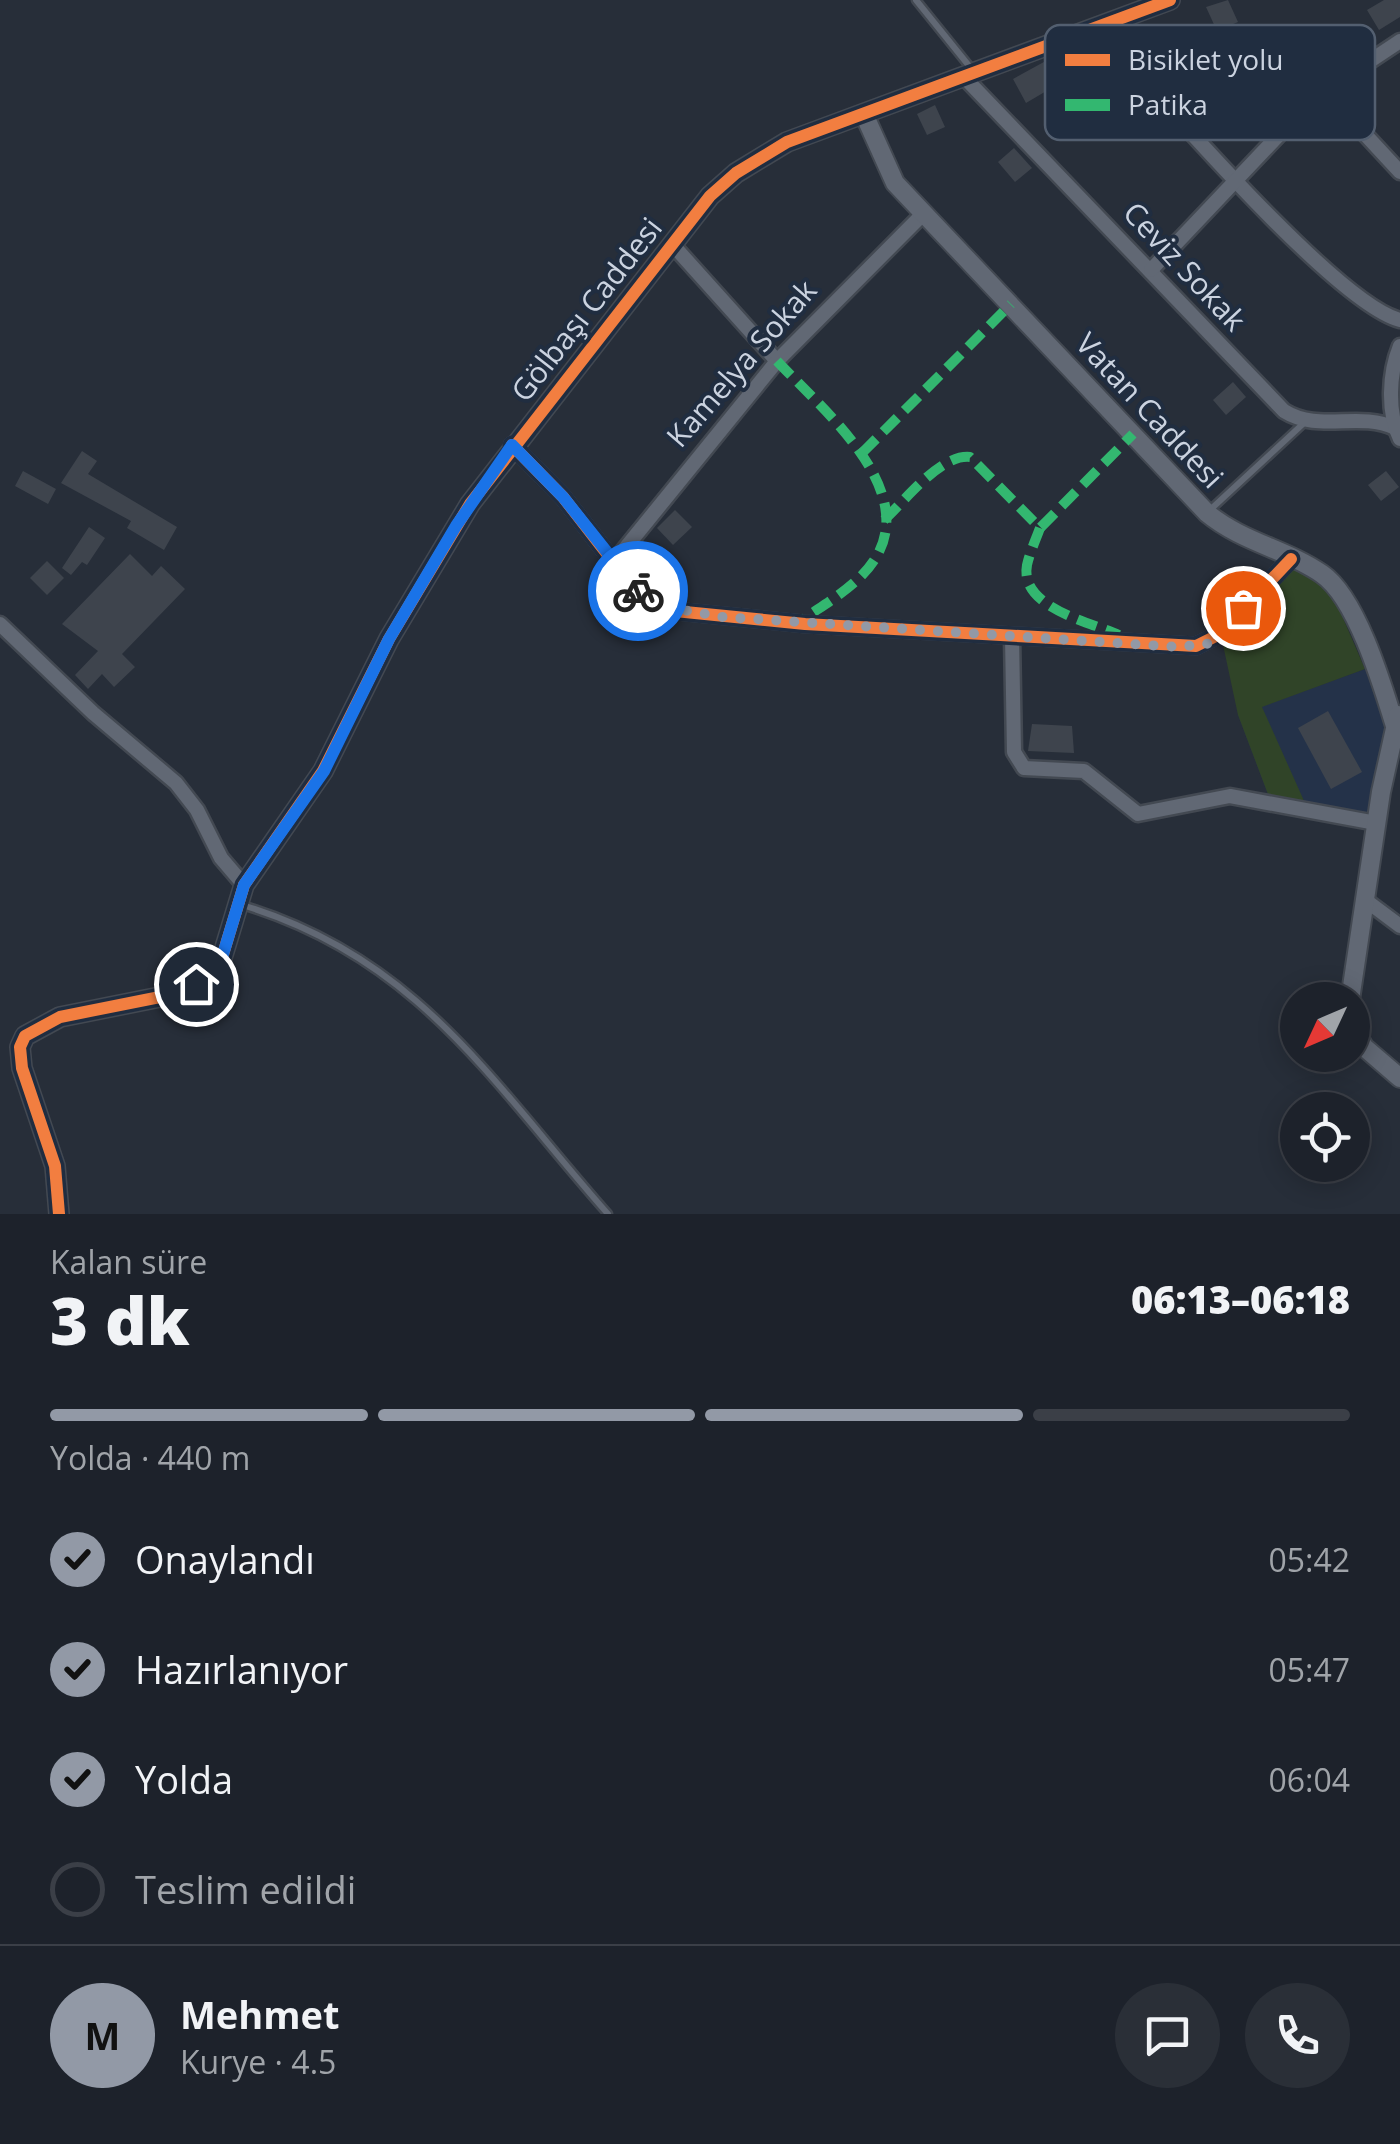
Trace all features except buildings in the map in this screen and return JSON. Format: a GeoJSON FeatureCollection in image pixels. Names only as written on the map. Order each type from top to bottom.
{"type":"FeatureCollection","features":[{"type":"Feature","properties":{"kind":"street","name":"Gölbaşı Caddesi"},"geometry":{"type":"LineString","coordinates":[[1104,25],[1170,0]]}},
{"type":"Feature","properties":{"kind":"street"},"geometry":{"type":"LineString","coordinates":[[1375,59],[1400,42]]}},
{"type":"Feature","properties":{"kind":"street","name":"Gölbaşı Caddesi"},"geometry":{"type":"LineString","coordinates":[[60,1214],[54,1166],[22,1068],[20,1047],[25,1036],[60,1017],[163,999],[196,984],[221,961],[242,894],[324,771],[389,639],[470,504],[512,445],[718,187],[759,157],[1045,47]]}},
{"type":"Feature","properties":{"kind":"street","name":"Ceviz Sokak"},"geometry":{"type":"LineString","coordinates":[[970,75],[1270,400],[1304,422]]}},
{"type":"Feature","properties":{"kind":"street","name":"Vatan Caddesi"},"geometry":{"type":"LineString","coordinates":[[864,114],[886,170],[1207,513],[1232,533],[1321,573],[1340,595],[1373,662],[1396,739]]}},
{"type":"Feature","properties":{"kind":"street"},"geometry":{"type":"LineString","coordinates":[[1199,140],[1235,179],[1367,302],[1382,315],[1400,320]]}},
{"type":"Feature","properties":{"kind":"street"},"geometry":{"type":"LineString","coordinates":[[1151,270],[1275,140]]}},
{"type":"Feature","properties":{"kind":"street"},"geometry":{"type":"LineString","coordinates":[[1370,140],[1400,172]]}},
{"type":"Feature","properties":{"kind":"street","name":"Kamelya Sokak"},"geometry":{"type":"LineString","coordinates":[[614,562],[777,361],[924,213]]}},
{"type":"Feature","properties":{"kind":"street"},"geometry":{"type":"LineString","coordinates":[[672,244],[777,361]]}},
{"type":"Feature","properties":{"kind":"street"},"geometry":{"type":"LineString","coordinates":[[1398,434],[1392,377],[1400,346]]}},
{"type":"Feature","properties":{"kind":"street"},"geometry":{"type":"LineString","coordinates":[[1304,422],[1372,420],[1398,434]]}},
{"type":"Feature","properties":{"kind":"street"},"geometry":{"type":"LineString","coordinates":[[512,445],[555,488],[650,601],[675,610],[1178,647],[1207,644],[1291,559]]}},
{"type":"Feature","properties":{"kind":"street"},"geometry":{"type":"LineString","coordinates":[[0,624],[93,713],[176,782],[197,810],[242,894]]}},
{"type":"Feature","properties":{"kind":"street"},"geometry":{"type":"LineString","coordinates":[[1012,636],[1016,760],[1024,768],[1084,771],[1138,814],[1230,796],[1376,823]]}},
{"type":"Feature","properties":{"kind":"street"},"geometry":{"type":"LineString","coordinates":[[1352,982],[1376,823],[1400,705]]}},
{"type":"Feature","properties":{"kind":"street"},"geometry":{"type":"LineString","coordinates":[[1364,898],[1400,926]]}},
{"type":"Feature","properties":{"kind":"street"},"geometry":{"type":"LineString","coordinates":[[1370,1047],[1400,1078]]}},
{"type":"Feature","properties":{"kind":"lane"},"geometry":{"type":"LineString","coordinates":[[916,0],[970,75]]}},
{"type":"Feature","properties":{"kind":"lane"},"geometry":{"type":"LineString","coordinates":[[1207,513],[1304,422]]}},
{"type":"Feature","properties":{"kind":"lane"},"geometry":{"type":"LineString","coordinates":[[242,894],[322,934],[406,990],[513,1098],[608,1214]]}},
{"type":"Feature","properties":{"kind":"shaded area"},"geometry":{"type":"Polygon","coordinates":[[[1365,669],[1386,730],[1368,815],[1269,797],[1238,715],[1365,669]]]}},
{"type":"Feature","properties":{"kind":"green space"},"geometry":{"type":"Polygon","coordinates":[[[1300,569],[1331,590],[1365,669],[1262,707],[1305,803],[1269,797],[1238,715],[1222,640],[1289,570],[1300,569]]]}},
{"type":"Feature","properties":{"kind":"marked path"},"geometry":{"type":"LineString","coordinates":[[862,453],[1011,304]]}},
{"type":"Feature","properties":{"kind":"marked path"},"geometry":{"type":"LineString","coordinates":[[777,361],[859,451],[875,477],[885,505],[885,532],[868,569],[798,623]]}},
{"type":"Feature","properties":{"kind":"marked path"},"geometry":{"type":"LineString","coordinates":[[884,520],[935,471],[959,458],[970,457],[1040,528],[1133,434]]}},
{"type":"Feature","properties":{"kind":"marked path"},"geometry":{"type":"LineString","coordinates":[[1040,528],[1027,565],[1027,580],[1034,592],[1059,611],[1119,635]]}},
{"type":"Feature","properties":{"kind":"cycle path"},"geometry":{"type":"LineString","coordinates":[[1103,25],[1170,0]]}},
{"type":"Feature","properties":{"kind":"cycle path"},"geometry":{"type":"LineString","coordinates":[[59,1214],[55,1166],[22,1068],[20,1047],[25,1036],[60,1017],[180,993],[221,961],[244,885],[323,771],[389,639],[470,504],[710,196],[736,173],[787,142],[1045,46]]}},
{"type":"Feature","properties":{"kind":"cycle path"},"geometry":{"type":"LineString","coordinates":[[512,445],[563,497],[629,582],[650,601],[675,611],[805,624],[1196,646],[1220,634],[1291,559]]}},
{"type":"Feature","properties":{"kind":"way so far"},"geometry":{"type":"LineString","coordinates":[[638,591],[660,606],[723,617],[1178,647],[1207,644],[1243,608]]}},
{"type":"Feature","properties":{"kind":"route"},"geometry":{"type":"LineString","coordinates":[[196,984],[221,961],[244,885],[324,771],[389,639],[456,526],[512,445],[547,478],[638,591]]}}]}
